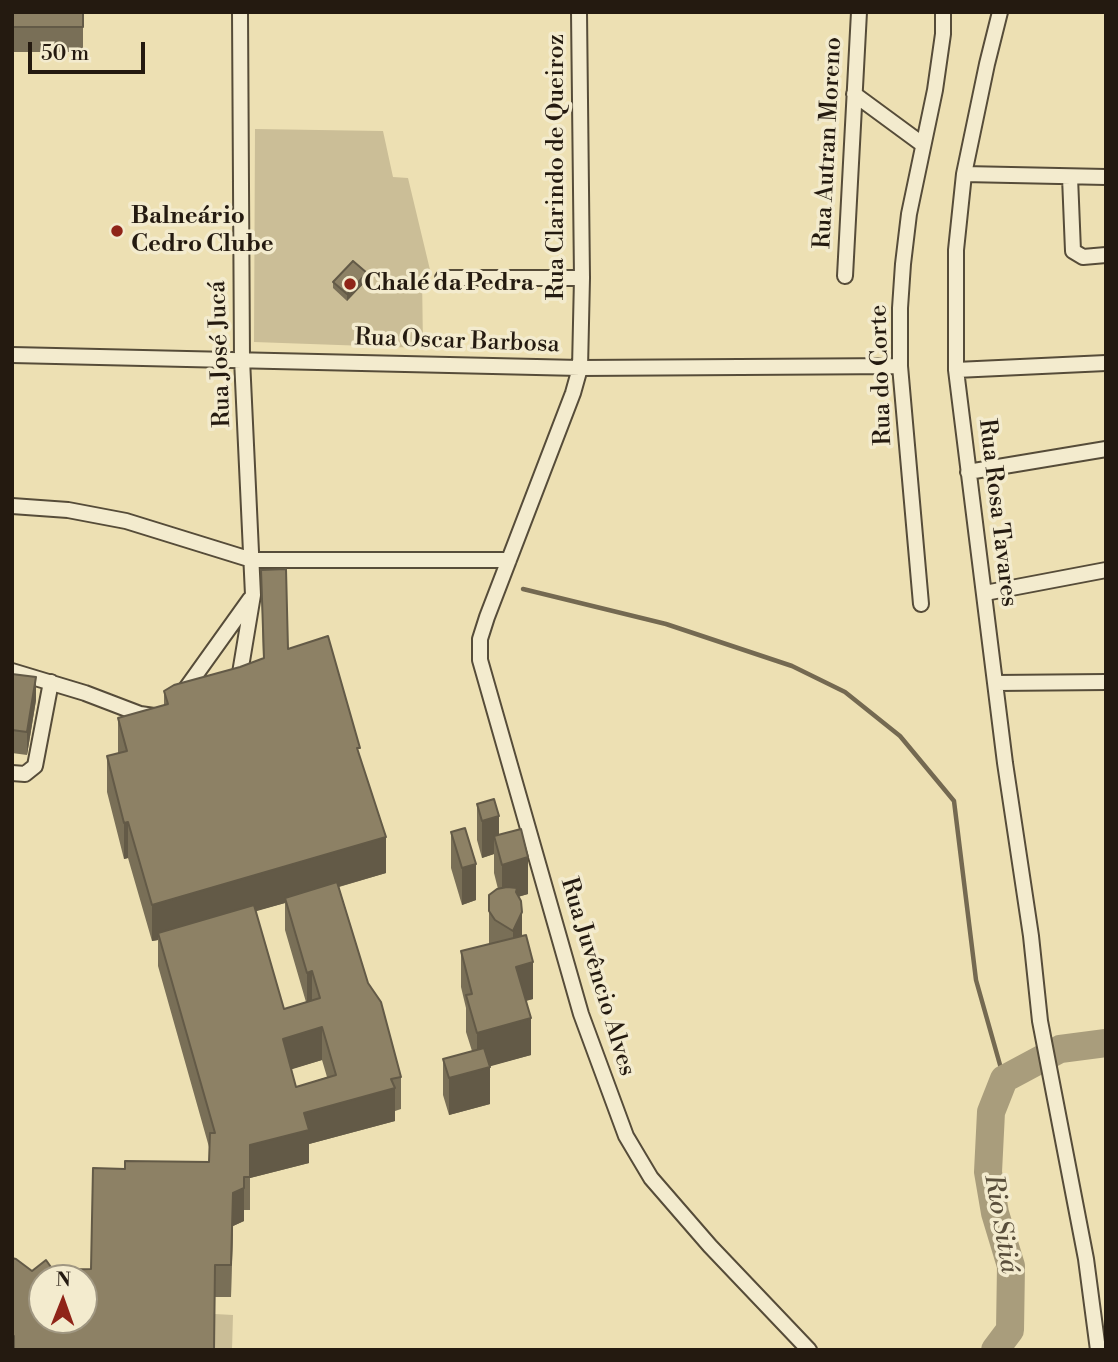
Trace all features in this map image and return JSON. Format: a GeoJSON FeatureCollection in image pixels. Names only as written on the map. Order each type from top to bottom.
{"type":"FeatureCollection","features":[{"type":"Feature","properties":{"kind":"street","name":"Rua José Jucá"},"geometry":{"type":"LineString","coordinates":[[237,694],[253,595],[242,359],[240,12]]}},
{"type":"Feature","properties":{"kind":"street","name":"Rua Clarindo de Queiroz"},"geometry":{"type":"LineString","coordinates":[[509,560],[573,393],[580,368],[582,278],[579,12]]}},
{"type":"Feature","properties":{"kind":"street","name":"Rua Autran Moreno"},"geometry":{"type":"LineString","coordinates":[[845,276],[859,12]]}},
{"type":"Feature","properties":{"kind":"street","name":"Rua do Corte"},"geometry":{"type":"LineString","coordinates":[[921,604],[900,366],[902,264],[922,145],[935,90],[943,34],[943,12]]}},
{"type":"Feature","properties":{"kind":"street","name":"Rua Rosa Tavares"},"geometry":{"type":"LineString","coordinates":[[1000,12],[964,174],[956,250],[956,370],[1040,1021],[1086,1259],[1098,1350]]}},
{"type":"Feature","properties":{"kind":"street"},"geometry":{"type":"LineString","coordinates":[[855,94],[922,145]]}},
{"type":"Feature","properties":{"kind":"street"},"geometry":{"type":"LineString","coordinates":[[964,174],[1106,177]]}},
{"type":"Feature","properties":{"kind":"street"},"geometry":{"type":"LineString","coordinates":[[1070,177],[1073,251],[1078,255],[1106,256]]}},
{"type":"Feature","properties":{"kind":"street"},"geometry":{"type":"LineString","coordinates":[[443,278],[582,278]]}},
{"type":"Feature","properties":{"kind":"street","name":"Rua Oscar Barbosa"},"geometry":{"type":"LineString","coordinates":[[12,355],[580,368],[900,366]]}},
{"type":"Feature","properties":{"kind":"street"},"geometry":{"type":"LineString","coordinates":[[956,370],[1106,363]]}},
{"type":"Feature","properties":{"kind":"street"},"geometry":{"type":"LineString","coordinates":[[968,472],[1106,449]]}},
{"type":"Feature","properties":{"kind":"street"},"geometry":{"type":"LineString","coordinates":[[12,506],[68,510],[127,522],[252,560],[509,560]]}},
{"type":"Feature","properties":{"kind":"street","name":"Rua Juvêncio Alves"},"geometry":{"type":"LineString","coordinates":[[509,560],[480,639],[480,660],[581,1014],[607,1088],[626,1136],[651,1178],[710,1247],[808,1350]]}},
{"type":"Feature","properties":{"kind":"street"},"geometry":{"type":"LineString","coordinates":[[985,593],[1106,570]]}},
{"type":"Feature","properties":{"kind":"street"},"geometry":{"type":"LineString","coordinates":[[12,671],[140,714],[161,716],[173,706],[253,595]]}},
{"type":"Feature","properties":{"kind":"street"},"geometry":{"type":"LineString","coordinates":[[12,774],[25,774],[35,766],[51,682]]}},
{"type":"Feature","properties":{"kind":"street"},"geometry":{"type":"LineString","coordinates":[[996,683],[1106,682]]}},
{"type":"Feature","properties":{"kind":"shaded area"},"geometry":{"type":"Polygon","coordinates":[[[255,129],[383,131],[393,177],[408,178],[431,274],[422,274],[423,348],[254,342],[255,129]]]}},
{"type":"Feature","properties":{"kind":"shaded area"},"geometry":{"type":"Polygon","coordinates":[[[215,1314],[233,1315],[232,1350],[215,1350],[215,1314]]]}},
{"type":"Feature","properties":{"kind":"building"},"geometry":{"type":"Polygon","coordinates":[[[12,12],[83,12],[83,27],[12,27],[12,12]]]}},
{"type":"Feature","properties":{"kind":"building","name":"Chalé da Pedra"},"geometry":{"type":"Polygon","coordinates":[[[353,261],[367,273],[347,294],[333,282],[353,261]]]}},
{"type":"Feature","properties":{"kind":"building"},"geometry":{"type":"Polygon","coordinates":[[[286,569],[288,649],[328,636],[360,748],[357,748],[386,837],[152,905],[128,822],[124,823],[107,756],[127,751],[118,718],[168,704],[164,691],[174,685],[264,658],[261,570],[286,569]]]}},
{"type":"Feature","properties":{"kind":"building"},"geometry":{"type":"Polygon","coordinates":[[[12,674],[36,677],[27,732],[12,730],[12,674]]]}},
{"type":"Feature","properties":{"kind":"building"},"geometry":{"type":"Polygon","coordinates":[[[494,799],[499,816],[482,821],[477,804],[494,799]]]}},
{"type":"Feature","properties":{"kind":"building"},"geometry":{"type":"Polygon","coordinates":[[[465,828],[476,864],[462,868],[451,832],[465,828]]]}},
{"type":"Feature","properties":{"kind":"building"},"geometry":{"type":"Polygon","coordinates":[[[521,829],[528,857],[502,865],[494,836],[521,829]]]}},
{"type":"Feature","properties":{"kind":"building"},"geometry":{"type":"Polygon","coordinates":[[[337,882],[368,983],[381,1002],[401,1077],[391,1079],[395,1088],[304,1113],[309,1130],[250,1145],[250,1177],[244,1177],[244,1188],[233,1193],[231,1265],[215,1265],[214,1350],[14,1350],[12,1258],[28,1268],[28,1334],[98,1334],[98,1264],[91,1264],[93,1168],[125,1169],[125,1161],[209,1162],[210,1133],[215,1133],[158,933],[254,905],[284,1009],[320,998],[312,971],[307,973],[285,898],[337,882]],[[322,1027],[283,1039],[296,1087],[336,1075],[322,1027]]]}},
{"type":"Feature","properties":{"kind":"building"},"geometry":{"type":"Polygon","coordinates":[[[517,888],[516,892],[521,901],[522,912],[513,931],[495,920],[489,911],[489,895],[497,889],[517,888]]]}},
{"type":"Feature","properties":{"kind":"building"},"geometry":{"type":"Polygon","coordinates":[[[526,935],[533,962],[516,967],[531,1018],[477,1033],[466,995],[472,994],[461,951],[526,935]]]}},
{"type":"Feature","properties":{"kind":"building"},"geometry":{"type":"Polygon","coordinates":[[[484,1048],[490,1067],[449,1078],[443,1059],[484,1048]]]}},
{"type":"Feature","properties":{"kind":"waterway"},"geometry":{"type":"LineString","coordinates":[[523,589],[666,624],[792,666],[845,692],[900,736],[954,801],[976,980],[1004,1079]]}},
{"type":"Feature","properties":{"kind":"waterway","name":"Rio Sitiá"},"geometry":{"type":"LineString","coordinates":[[995,1350],[1010,1330],[1011,1266],[995,1213],[988,1172],[991,1112],[1004,1079],[1060,1049],[1106,1043]]}},
{"type":"Feature","properties":{"kind":"place","name":"Balneário Cedro Clube"},"geometry":{"type":"Point","coordinates":[117,231]}},
{"type":"Feature","properties":{"kind":"place","name":"Chalé da Pedra"},"geometry":{"type":"Point","coordinates":[350,284]}}]}
